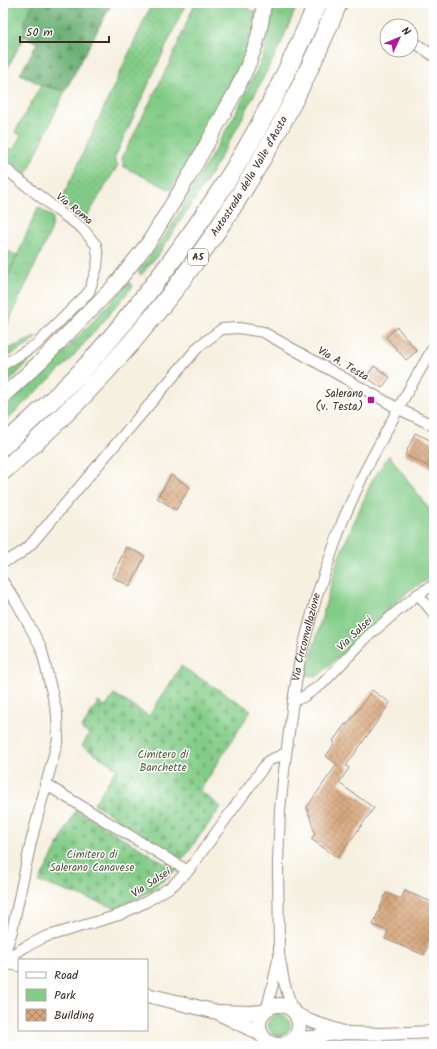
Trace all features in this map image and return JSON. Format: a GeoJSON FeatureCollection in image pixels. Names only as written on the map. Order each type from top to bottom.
{"type":"FeatureCollection","features":[{"type":"Feature","properties":{"kind":"highway","name":"Autostrada della Valle d'Aosta"},"geometry":{"type":"LineString","coordinates":[[3,446],[37,415],[105,345],[136,307],[193,231],[221,190],[271,104],[318,3]]}},
{"type":"Feature","properties":{"kind":"highway","name":"Autostrada della Valle d'Aosta"},"geometry":{"type":"LineString","coordinates":[[3,471],[90,389],[119,358],[176,288],[236,203],[271,143],[313,63],[338,3]]}},
{"type":"Feature","properties":{"kind":"main road"},"geometry":{"type":"LineString","coordinates":[[3,396],[42,360],[110,290],[149,242],[188,178],[236,91],[257,41],[264,3]]}},
{"type":"Feature","properties":{"kind":"main road"},"geometry":{"type":"LineString","coordinates":[[3,960],[18,964]]}},
{"type":"Feature","properties":{"kind":"main road"},"geometry":{"type":"LineString","coordinates":[[148,995],[217,1012],[249,1013],[265,1010],[273,1005],[286,1005],[294,1011],[299,1020],[300,1027],[292,1042],[282,1045],[275,1045],[217,1012]]}},
{"type":"Feature","properties":{"kind":"main road"},"geometry":{"type":"LineString","coordinates":[[264,1040],[258,1026],[259,1019],[265,1010]]}},
{"type":"Feature","properties":{"kind":"street"},"geometry":{"type":"LineString","coordinates":[[419,46],[434,56]]}},
{"type":"Feature","properties":{"kind":"street","name":"Via Roma"},"geometry":{"type":"LineString","coordinates":[[3,166],[61,214],[82,228],[96,245],[98,256],[97,267],[89,292],[37,344],[3,365]]}},
{"type":"Feature","properties":{"kind":"street","name":"Via A. Testa"},"geometry":{"type":"LineString","coordinates":[[3,560],[10,560],[32,543],[199,346],[222,329],[239,328],[263,332],[399,409],[434,426]]}},
{"type":"Feature","properties":{"kind":"street","name":"Via Circonvallazione"},"geometry":{"type":"LineString","coordinates":[[294,1011],[284,982],[279,954],[278,862],[280,810],[286,753],[300,659],[317,595],[343,520],[366,469],[434,346]]}},
{"type":"Feature","properties":{"kind":"street"},"geometry":{"type":"LineString","coordinates":[[3,582],[41,647],[57,714],[58,740],[45,784],[12,931],[3,960]]}},
{"type":"Feature","properties":{"kind":"street","name":"Via Salsei"},"geometry":{"type":"LineString","coordinates":[[293,702],[322,684],[368,636],[418,594],[434,585]]}},
{"type":"Feature","properties":{"kind":"street"},"geometry":{"type":"LineString","coordinates":[[418,594],[434,614]]}},
{"type":"Feature","properties":{"kind":"street","name":"Via Salsei"},"geometry":{"type":"LineString","coordinates":[[3,960],[45,937],[120,915],[146,902],[172,886],[188,871],[268,761],[286,753]]}},
{"type":"Feature","properties":{"kind":"street"},"geometry":{"type":"LineString","coordinates":[[45,784],[188,871]]}},
{"type":"Feature","properties":{"kind":"street","name":"Via Circonvallazione"},"geometry":{"type":"LineString","coordinates":[[265,1010],[279,954]]}},
{"type":"Feature","properties":{"kind":"street"},"geometry":{"type":"LineString","coordinates":[[294,1011],[310,1021],[346,1033]]}},
{"type":"Feature","properties":{"kind":"street"},"geometry":{"type":"LineString","coordinates":[[292,1042],[312,1037],[346,1033],[382,1034],[434,1032]]}},
{"type":"Feature","properties":{"kind":"green space"},"geometry":{"type":"Polygon","coordinates":[[[3,3],[34,3],[25,19],[24,36],[3,77],[3,3]]]}},
{"type":"Feature","properties":{"kind":"green space"},"geometry":{"type":"Polygon","coordinates":[[[34,3],[112,3],[65,91],[41,85],[20,74],[37,43],[24,36],[25,19],[34,3]]]}},
{"type":"Feature","properties":{"kind":"green space"},"geometry":{"type":"Polygon","coordinates":[[[152,3],[186,3],[114,159],[118,165],[85,220],[61,201],[152,3]]]}},
{"type":"Feature","properties":{"kind":"green space"},"geometry":{"type":"Polygon","coordinates":[[[195,3],[248,3],[248,9],[257,12],[242,61],[191,157],[171,190],[124,167],[122,158],[170,62],[195,3]]]}},
{"type":"Feature","properties":{"kind":"green space"},"geometry":{"type":"Polygon","coordinates":[[[275,3],[298,3],[280,46],[237,128],[209,177],[160,252],[141,275],[138,272],[167,233],[236,113],[263,57],[275,3]]]}},
{"type":"Feature","properties":{"kind":"green space"},"geometry":{"type":"Polygon","coordinates":[[[41,85],[65,91],[26,176],[3,155],[3,146],[13,150],[21,135],[15,132],[41,85]]]}},
{"type":"Feature","properties":{"kind":"green space"},"geometry":{"type":"Polygon","coordinates":[[[38,207],[53,217],[51,231],[3,334],[3,289],[38,207]]]}},
{"type":"Feature","properties":{"kind":"green space"},"geometry":{"type":"Polygon","coordinates":[[[3,249],[17,255],[3,289],[3,249]]]}},
{"type":"Feature","properties":{"kind":"green space"},"geometry":{"type":"Polygon","coordinates":[[[129,282],[133,286],[66,364],[3,423],[3,409],[52,364],[129,282]]]}},
{"type":"Feature","properties":{"kind":"green space"},"geometry":{"type":"Polygon","coordinates":[[[38,336],[30,344],[3,359],[3,351],[38,336]]]}},
{"type":"Feature","properties":{"kind":"green space"},"geometry":{"type":"Polygon","coordinates":[[[40,350],[7,384],[3,387],[3,372],[40,350]]]}},
{"type":"Feature","properties":{"kind":"green space"},"geometry":{"type":"Polygon","coordinates":[[[389,455],[434,516],[434,576],[410,590],[318,676],[306,675],[338,559],[372,481],[389,455]]]}},
{"type":"Feature","properties":{"kind":"green space","name":"Cimitero di Banchette"},"geometry":{"type":"Polygon","coordinates":[[[181,666],[251,710],[200,791],[221,807],[182,860],[94,804],[117,768],[82,746],[89,734],[81,729],[98,702],[106,707],[114,694],[149,716],[181,666]]]}},
{"type":"Feature","properties":{"kind":"green space","name":"Cimitero di Salerano Canavese"},"geometry":{"type":"Polygon","coordinates":[[[76,810],[176,870],[149,892],[116,908],[39,882],[76,810]]]}},
{"type":"Feature","properties":{"kind":"green space"},"geometry":{"type":"Polygon","coordinates":[[[279,1014],[287,1017],[290,1025],[287,1033],[279,1036],[271,1033],[268,1025],[271,1017],[279,1014]]]}},
{"type":"Feature","properties":{"kind":"building"},"geometry":{"type":"Polygon","coordinates":[[[397,327],[417,351],[406,360],[386,337],[397,327]]]}},
{"type":"Feature","properties":{"kind":"building"},"geometry":{"type":"Polygon","coordinates":[[[374,366],[390,377],[382,388],[366,377],[374,366]]]}},
{"type":"Feature","properties":{"kind":"building"},"geometry":{"type":"Polygon","coordinates":[[[415,433],[434,442],[434,469],[405,455],[415,433]]]}},
{"type":"Feature","properties":{"kind":"building"},"geometry":{"type":"Polygon","coordinates":[[[171,475],[190,487],[176,510],[157,498],[171,475]]]}},
{"type":"Feature","properties":{"kind":"building"},"geometry":{"type":"Polygon","coordinates":[[[126,547],[145,556],[130,586],[112,577],[126,547]]]}},
{"type":"Feature","properties":{"kind":"building"},"geometry":{"type":"Polygon","coordinates":[[[372,690],[390,703],[346,766],[349,768],[339,783],[374,808],[338,858],[311,839],[315,834],[307,807],[337,764],[326,756],[335,743],[333,741],[345,724],[347,725],[372,690]]]}},
{"type":"Feature","properties":{"kind":"building"},"geometry":{"type":"Polygon","coordinates":[[[405,891],[434,903],[434,931],[424,955],[385,939],[388,931],[373,925],[386,893],[401,899],[405,891]]]}},
{"type":"Feature","properties":{"kind":"place","name":"Salerano (v. Testa)"},"geometry":{"type":"Point","coordinates":[371,400]}}]}
